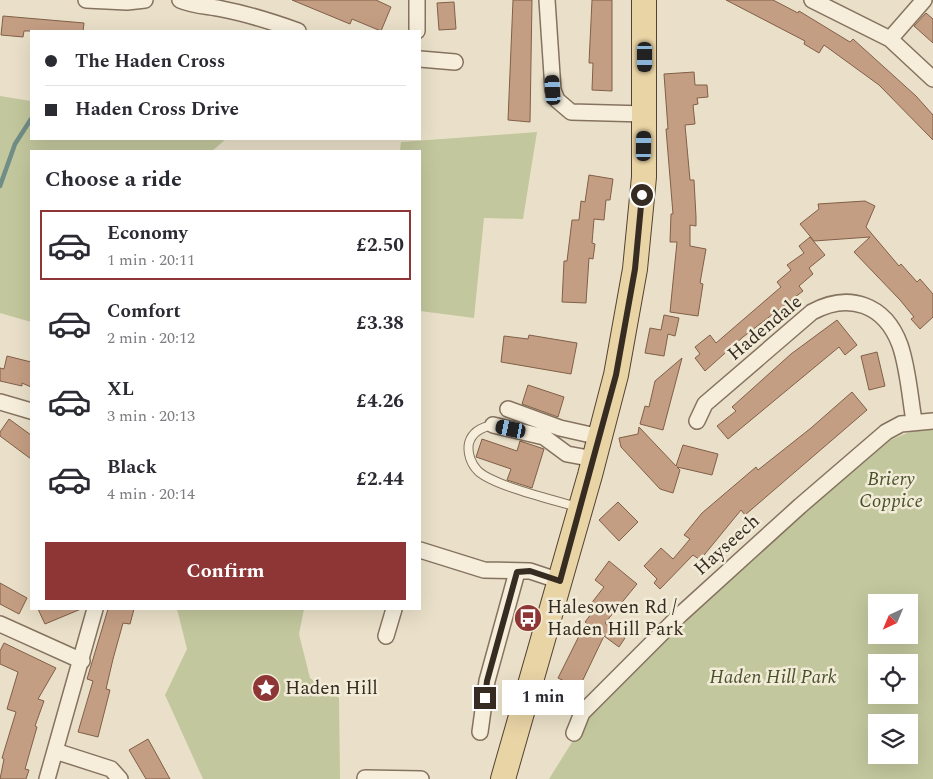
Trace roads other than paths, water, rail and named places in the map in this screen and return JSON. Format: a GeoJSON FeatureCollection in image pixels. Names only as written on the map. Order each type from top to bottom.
{"type":"FeatureCollection","features":[{"type":"Feature","properties":{"kind":"main road"},"geometry":{"type":"LineString","coordinates":[[502,779],[581,508],[616,375],[635,269],[644,177],[644,0]]}},
{"type":"Feature","properties":{"kind":"street"},"geometry":{"type":"LineString","coordinates":[[86,0],[127,2],[145,0]]}},
{"type":"Feature","properties":{"kind":"street"},"geometry":{"type":"LineString","coordinates":[[180,0],[189,4],[222,9],[264,19],[295,30]]}},
{"type":"Feature","properties":{"kind":"street"},"geometry":{"type":"LineString","coordinates":[[417,0],[417,30]]}},
{"type":"Feature","properties":{"kind":"street"},"geometry":{"type":"LineString","coordinates":[[547,0],[553,90],[557,100],[572,112],[645,114]]}},
{"type":"Feature","properties":{"kind":"street"},"geometry":{"type":"LineString","coordinates":[[812,0],[890,39],[933,80]]}},
{"type":"Feature","properties":{"kind":"street"},"geometry":{"type":"LineString","coordinates":[[890,39],[924,0]]}},
{"type":"Feature","properties":{"kind":"street"},"geometry":{"type":"LineString","coordinates":[[421,59],[455,62]]}},
{"type":"Feature","properties":{"kind":"street","name":"Hadendale"},"geometry":{"type":"LineString","coordinates":[[696,421],[705,404],[812,312],[825,305],[840,301],[866,305],[879,313],[892,331],[900,344],[914,421]]}},
{"type":"Feature","properties":{"kind":"street"},"geometry":{"type":"LineString","coordinates":[[0,402],[30,411]]}},
{"type":"Feature","properties":{"kind":"street"},"geometry":{"type":"LineString","coordinates":[[508,409],[560,428],[597,448]]}},
{"type":"Feature","properties":{"kind":"street","name":"Hayseech"},"geometry":{"type":"LineString","coordinates":[[574,733],[582,713],[681,614],[792,513],[886,432],[901,424],[914,421],[933,421]]}},
{"type":"Feature","properties":{"kind":"street"},"geometry":{"type":"LineString","coordinates":[[493,425],[544,437],[567,454],[597,448]]}},
{"type":"Feature","properties":{"kind":"street"},"geometry":{"type":"LineString","coordinates":[[421,550],[484,570],[530,571],[560,581]]}},
{"type":"Feature","properties":{"kind":"street"},"geometry":{"type":"LineString","coordinates":[[480,732],[487,681],[517,572]]}},
{"type":"Feature","properties":{"kind":"street"},"geometry":{"type":"LineString","coordinates":[[47,779],[82,661],[95,610]]}},
{"type":"Feature","properties":{"kind":"street"},"geometry":{"type":"LineString","coordinates":[[386,636],[394,610]]}},
{"type":"Feature","properties":{"kind":"street"},"geometry":{"type":"LineString","coordinates":[[0,624],[82,661]]}},
{"type":"Feature","properties":{"kind":"street"},"geometry":{"type":"LineString","coordinates":[[55,751],[111,769],[120,779]]}},
{"type":"Feature","properties":{"kind":"street"},"geometry":{"type":"LineString","coordinates":[[365,778],[421,778]]}},
{"type":"Feature","properties":{"kind":"lane"},"geometry":{"type":"LineString","coordinates":[[493,425],[479,430],[470,441],[469,455],[477,471],[494,480],[581,508]]}},
{"type":"Feature","properties":{"kind":"waterway"},"geometry":{"type":"LineString","coordinates":[[0,186],[15,144],[30,121]]}},
{"type":"Feature","properties":{"kind":"place","name":"Halesowen Rd / Haden Hill Park"},"geometry":{"type":"Point","coordinates":[528,618]}},
{"type":"Feature","properties":{"kind":"place","name":"Haden Hill"},"geometry":{"type":"Point","coordinates":[266,688]}},
{"type":"Feature","properties":{"kind":"park label","name":"Briery Coppice"},"geometry":{"type":"Point","coordinates":[891,490]}},
{"type":"Feature","properties":{"kind":"park label","name":"Haden Hill Park"},"geometry":{"type":"Point","coordinates":[773,677]}}]}
